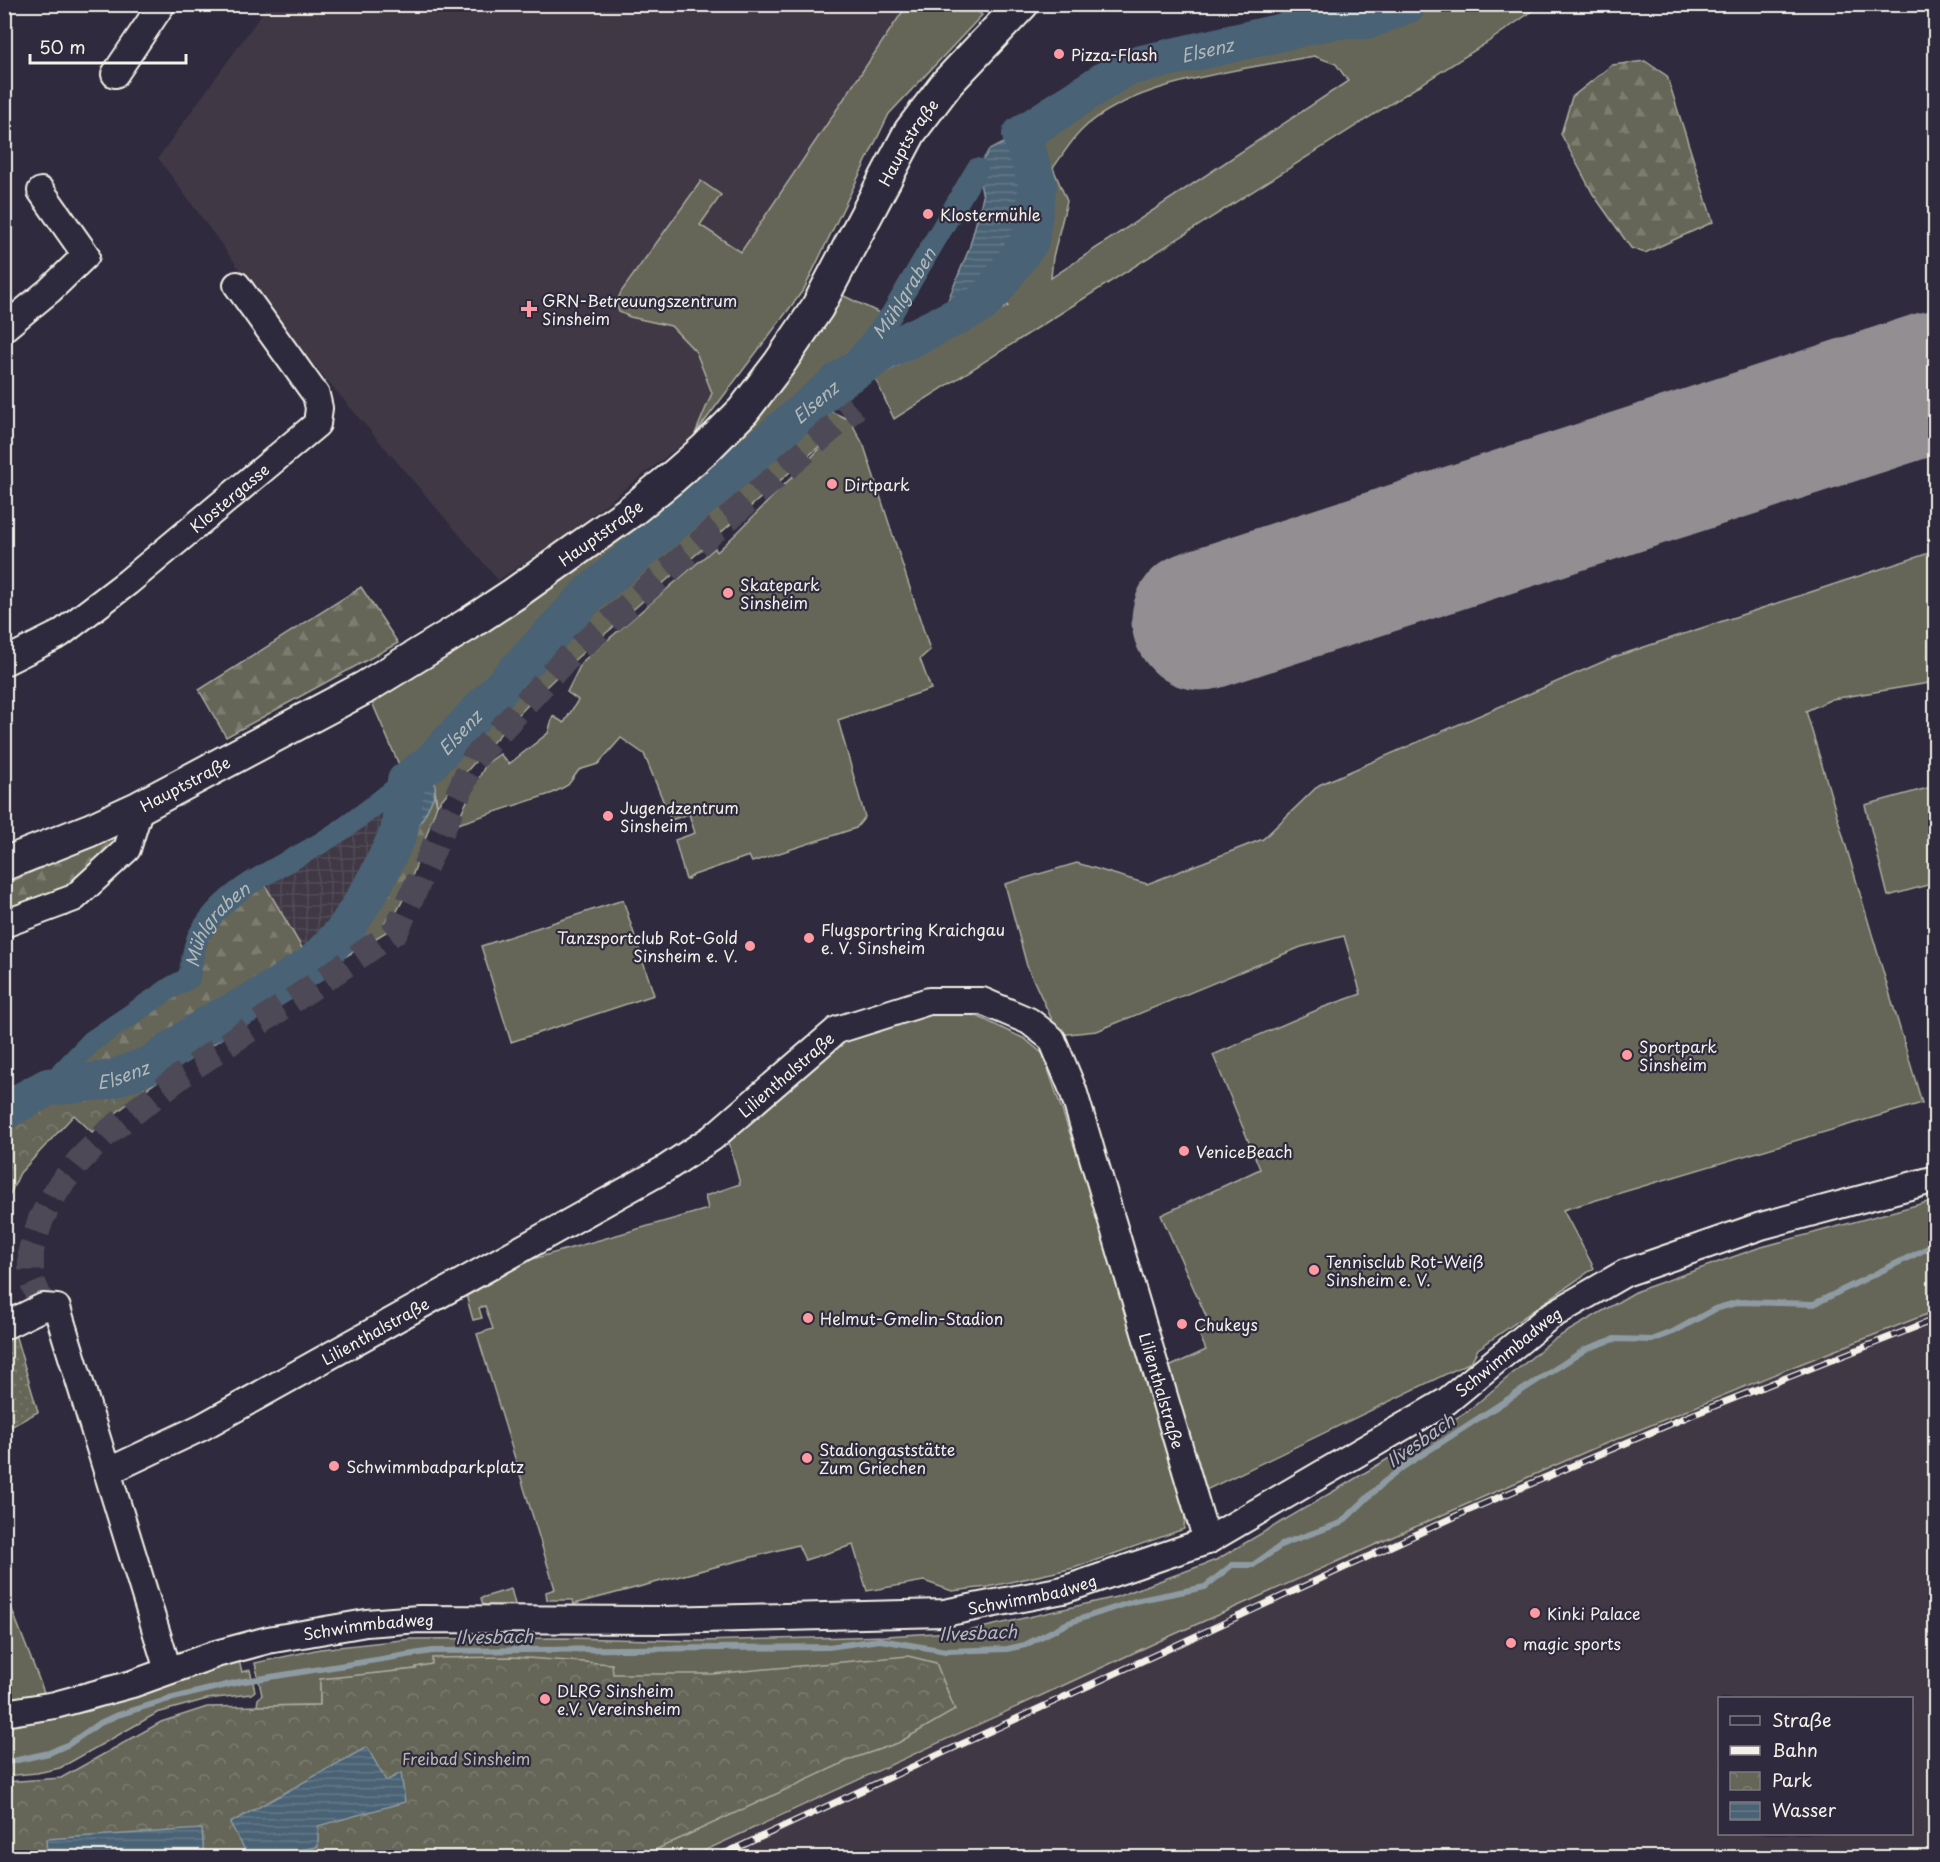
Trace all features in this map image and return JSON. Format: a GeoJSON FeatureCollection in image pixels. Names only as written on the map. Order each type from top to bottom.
{"type":"FeatureCollection","features":[{"type":"Feature","properties":{"kind":"main road","name":"Hauptstraße"},"geometry":{"type":"LineString","coordinates":[[4,864],[90,830],[140,807],[364,688],[467,626],[631,511],[705,449],[743,411],[779,364],[817,308],[910,132],[948,82],[1022,4]]}},
{"type":"Feature","properties":{"kind":"street"},"geometry":{"type":"LineString","coordinates":[[115,74],[162,4]]}},
{"type":"Feature","properties":{"kind":"street"},"geometry":{"type":"LineString","coordinates":[[4,328],[50,290],[86,255],[41,191]]}},
{"type":"Feature","properties":{"kind":"street","name":"Klostergasse"},"geometry":{"type":"LineString","coordinates":[[4,662],[60,634],[128,582],[317,424],[319,408],[316,395],[237,285]]}},
{"type":"Feature","properties":{"kind":"street"},"geometry":{"type":"LineString","coordinates":[[4,924],[74,898],[127,849],[140,807]]}},
{"type":"Feature","properties":{"kind":"street","name":"Lilienthalstraße"},"geometry":{"type":"LineString","coordinates":[[107,1472],[202,1427],[665,1169],[712,1138],[837,1030],[929,1001],[982,1002],[1029,1021],[1052,1039],[1074,1090],[1207,1541]]}},
{"type":"Feature","properties":{"kind":"street","name":"Schwimmbadweg"},"geometry":{"type":"LineString","coordinates":[[4,1713],[54,1705],[132,1684],[216,1654],[268,1640],[302,1632],[366,1623],[419,1619],[664,1620],[944,1613],[1063,1590],[1207,1541],[1447,1401],[1549,1317],[1625,1273],[1761,1226],[1935,1179]]}},
{"type":"Feature","properties":{"kind":"street"},"geometry":{"type":"LineString","coordinates":[[4,1326],[43,1307],[57,1308],[168,1670]]}},
{"type":"Feature","properties":{"kind":"shaded area","name":"GRN-Betreuungszentrum Sinsheim"},"geometry":{"type":"Polygon","coordinates":[[[268,5],[991,5],[889,114],[804,289],[695,434],[558,542],[498,580],[283,329],[158,158],[268,5]]]}},
{"type":"Feature","properties":{"kind":"shaded area"},"geometry":{"type":"Polygon","coordinates":[[[406,781],[399,832],[374,884],[345,930],[312,965],[258,873],[333,833],[406,781]]]}},
{"type":"Feature","properties":{"kind":"shaded area"},"geometry":{"type":"Polygon","coordinates":[[[1935,1311],[1935,1857],[692,1858],[1262,1594],[1590,1450],[1935,1311]]]}},
{"type":"Feature","properties":{"kind":"green space"},"geometry":{"type":"Polygon","coordinates":[[[907,5],[969,5],[982,15],[889,114],[804,289],[695,434],[712,393],[696,352],[671,326],[630,317],[619,312],[616,304],[621,292],[701,181],[721,195],[700,225],[741,252],[907,5]]]}},
{"type":"Feature","properties":{"kind":"green space"},"geometry":{"type":"Polygon","coordinates":[[[1361,5],[1541,5],[1488,42],[894,419],[875,378],[1008,306],[992,293],[1030,241],[1038,184],[1022,130],[1067,93],[1124,62],[1183,38],[1330,13],[1361,5]],[[1314,56],[1223,72],[1158,89],[1102,114],[1077,135],[1053,168],[1067,201],[1053,257],[1051,278],[1348,81],[1336,64],[1314,56]]]}},
{"type":"Feature","properties":{"kind":"green space"},"geometry":{"type":"Polygon","coordinates":[[[1645,61],[1667,76],[1713,222],[1645,253],[1631,248],[1593,194],[1561,134],[1572,97],[1612,65],[1645,61]]]}},
{"type":"Feature","properties":{"kind":"green space"},"geometry":{"type":"Polygon","coordinates":[[[842,295],[886,316],[808,401],[850,420],[864,446],[930,650],[920,659],[931,689],[838,720],[865,817],[856,828],[752,862],[749,856],[694,875],[686,880],[675,840],[695,833],[689,814],[671,820],[644,754],[621,738],[598,764],[579,770],[568,785],[553,793],[455,825],[486,764],[500,754],[509,764],[548,733],[553,716],[564,723],[578,700],[567,692],[582,662],[715,548],[717,552],[839,429],[564,670],[499,736],[437,805],[431,760],[406,781],[368,693],[544,586],[842,295]]]}},
{"type":"Feature","properties":{"kind":"green space"},"geometry":{"type":"Polygon","coordinates":[[[1935,551],[1935,682],[1832,699],[1806,711],[1922,1103],[1563,1210],[1594,1268],[1478,1349],[1471,1362],[1204,1491],[1160,1371],[1206,1350],[1198,1331],[1210,1325],[1161,1215],[1260,1169],[1213,1055],[1324,1007],[1361,994],[1344,936],[1301,947],[1097,1031],[1059,1035],[1027,966],[1005,884],[1077,863],[1147,884],[1263,839],[1319,785],[1614,657],[1935,551]]]}},
{"type":"Feature","properties":{"kind":"green space"},"geometry":{"type":"Polygon","coordinates":[[[361,587],[398,643],[226,737],[199,690],[361,587]]]}},
{"type":"Feature","properties":{"kind":"green space"},"geometry":{"type":"Polygon","coordinates":[[[1935,786],[1935,883],[1888,896],[1865,805],[1935,786]]]}},
{"type":"Feature","properties":{"kind":"green space"},"geometry":{"type":"Polygon","coordinates":[[[434,793],[437,805],[406,894],[386,932],[328,967],[146,1089],[129,1077],[51,1094],[42,1089],[87,1039],[192,968],[191,938],[219,902],[258,873],[312,965],[345,930],[374,884],[415,830],[434,793]]]}},
{"type":"Feature","properties":{"kind":"green space"},"geometry":{"type":"Polygon","coordinates":[[[127,827],[124,847],[68,894],[5,914],[4,885],[127,827]]]}},
{"type":"Feature","properties":{"kind":"green space"},"geometry":{"type":"Polygon","coordinates":[[[623,900],[654,995],[511,1042],[481,946],[623,900]]]}},
{"type":"Feature","properties":{"kind":"green space","name":"Helmut-Gmelin-Stadion"},"geometry":{"type":"Polygon","coordinates":[[[960,1008],[1025,1039],[1043,1054],[1087,1184],[1185,1513],[1184,1529],[1074,1568],[988,1587],[952,1591],[924,1581],[867,1591],[853,1545],[805,1560],[798,1545],[574,1604],[572,1600],[547,1600],[546,1592],[555,1589],[477,1334],[493,1329],[485,1306],[479,1308],[482,1318],[473,1320],[465,1291],[501,1268],[708,1209],[705,1196],[740,1184],[729,1142],[773,1095],[827,1047],[904,1017],[960,1008]]]}},
{"type":"Feature","properties":{"kind":"green space"},"geometry":{"type":"Polygon","coordinates":[[[129,1077],[146,1089],[92,1132],[74,1115],[20,1173],[5,1205],[5,1102],[42,1089],[51,1094],[129,1077]]]}},
{"type":"Feature","properties":{"kind":"green space"},"geometry":{"type":"Polygon","coordinates":[[[1935,1200],[1935,1311],[1590,1450],[1166,1638],[691,1857],[342,1857],[432,1664],[416,1667],[416,1669],[320,1680],[320,1705],[257,1706],[258,1699],[262,1695],[255,1663],[320,1649],[411,1639],[566,1638],[700,1641],[886,1636],[968,1631],[1116,1597],[1216,1560],[1346,1484],[1468,1411],[1551,1341],[1637,1291],[1758,1248],[1935,1200]]]}},
{"type":"Feature","properties":{"kind":"green space"},"geometry":{"type":"Polygon","coordinates":[[[15,1334],[38,1412],[5,1430],[5,1339],[15,1334]]]}},
{"type":"Feature","properties":{"kind":"green space"},"geometry":{"type":"Polygon","coordinates":[[[4,1589],[45,1695],[5,1701],[4,1589]]]}},
{"type":"Feature","properties":{"kind":"green space"},"geometry":{"type":"Polygon","coordinates":[[[511,1589],[516,1608],[484,1609],[481,1598],[511,1589]]]}},
{"type":"Feature","properties":{"kind":"green space"},"geometry":{"type":"Polygon","coordinates":[[[293,1643],[294,1649],[284,1651],[283,1649],[239,1660],[242,1672],[250,1670],[255,1691],[251,1694],[207,1699],[157,1713],[60,1768],[5,1776],[5,1731],[12,1725],[90,1711],[252,1653],[293,1643]]]}},
{"type":"Feature","properties":{"kind":"green space","name":"Freibad Sinsheim"},"geometry":{"type":"Polygon","coordinates":[[[908,1656],[936,1663],[955,1710],[898,1743],[854,1758],[640,1857],[5,1858],[5,1782],[61,1778],[161,1722],[207,1707],[320,1705],[320,1679],[416,1669],[416,1667],[432,1664],[432,1658],[512,1657],[612,1664],[613,1674],[712,1674],[908,1656]]]}},
{"type":"Feature","properties":{"kind":"water"},"geometry":{"type":"Polygon","coordinates":[[[1021,135],[1038,184],[1030,241],[992,293],[980,305],[937,327],[969,249],[983,197],[977,169],[989,150],[1021,135]]]}},
{"type":"Feature","properties":{"kind":"water"},"geometry":{"type":"Polygon","coordinates":[[[430,763],[435,787],[429,807],[423,819],[374,884],[399,832],[406,781],[430,763]]]}},
{"type":"Feature","properties":{"kind":"water"},"geometry":{"type":"Polygon","coordinates":[[[367,1747],[386,1781],[401,1773],[405,1802],[318,1826],[318,1847],[249,1857],[230,1823],[367,1747]]]}},
{"type":"Feature","properties":{"kind":"water"},"geometry":{"type":"Polygon","coordinates":[[[202,1829],[204,1857],[47,1857],[46,1839],[202,1829]]]}},
{"type":"Feature","properties":{"kind":"waterway","name":"Elsenz"},"geometry":{"type":"LineString","coordinates":[[4,1111],[48,1087],[109,1080],[152,1064],[207,1025],[252,1002],[312,965],[345,930],[374,884],[399,832],[406,781],[430,763],[588,595],[840,380],[884,352],[980,305],[992,293],[1030,241],[1038,184],[1021,135],[1124,68],[1335,20],[1369,20],[1408,4]]}},
{"type":"Feature","properties":{"kind":"waterway","name":"Mühlgraben"},"geometry":{"type":"LineString","coordinates":[[840,380],[891,315],[977,169]]}},
{"type":"Feature","properties":{"kind":"waterway","name":"Mühlgraben"},"geometry":{"type":"LineString","coordinates":[[48,1087],[92,1041],[189,978],[198,937],[224,903],[258,878],[342,830],[406,781]]}},
{"type":"Feature","properties":{"kind":"waterway","name":"Ilvesbach"},"geometry":{"type":"LineString","coordinates":[[4,1763],[49,1753],[69,1744],[98,1724],[115,1716],[169,1699],[239,1682],[432,1651],[828,1647],[880,1640],[946,1651],[1007,1649],[1025,1645],[1068,1623],[1135,1601],[1205,1587],[1232,1565],[1253,1565],[1285,1543],[1341,1523],[1384,1482],[1406,1465],[1586,1349],[1614,1339],[1652,1340],[1673,1332],[1715,1309],[1739,1302],[1814,1304],[1936,1244]]}},
{"type":"Feature","properties":{"kind":"runway"},"geometry":{"type":"LineString","coordinates":[[1202,620],[1936,381]]}},
{"type":"Feature","properties":{"kind":"tunnel"},"geometry":{"type":"LineString","coordinates":[[43,1307],[31,1278],[31,1250],[41,1219],[58,1188],[79,1161],[107,1133],[186,1072],[396,931],[474,759],[563,662],[856,407]]}},
{"type":"Feature","properties":{"kind":"railway"},"geometry":{"type":"LineString","coordinates":[[715,1858],[1467,1511],[1689,1416],[1936,1319]]}},
{"type":"Feature","properties":{"kind":"place","name":"Pizza-Flash"},"geometry":{"type":"Point","coordinates":[1059,54]}},
{"type":"Feature","properties":{"kind":"place","name":"Klostermühle"},"geometry":{"type":"Point","coordinates":[928,214]}},
{"type":"Feature","properties":{"kind":"place","name":"GRN-Betreuungszentrum Sinsheim"},"geometry":{"type":"Point","coordinates":[529,309]}},
{"type":"Feature","properties":{"kind":"place","name":"Dirtpark"},"geometry":{"type":"Point","coordinates":[832,484]}},
{"type":"Feature","properties":{"kind":"place","name":"Skatepark Sinsheim"},"geometry":{"type":"Point","coordinates":[728,593]}},
{"type":"Feature","properties":{"kind":"place","name":"Jugendzentrum Sinsheim"},"geometry":{"type":"Point","coordinates":[608,816]}},
{"type":"Feature","properties":{"kind":"place","name":"Flugsportring Kraichgau e. V. Sinsheim"},"geometry":{"type":"Point","coordinates":[809,938]}},
{"type":"Feature","properties":{"kind":"place","name":"Tanzsportclub Rot-Gold Sinsheim e. V."},"geometry":{"type":"Point","coordinates":[750,946]}},
{"type":"Feature","properties":{"kind":"place","name":"Sportpark Sinsheim"},"geometry":{"type":"Point","coordinates":[1627,1055]}},
{"type":"Feature","properties":{"kind":"place","name":"VeniceBeach"},"geometry":{"type":"Point","coordinates":[1184,1151]}},
{"type":"Feature","properties":{"kind":"place","name":"Tennisclub Rot-Weiß Sinsheim e. V."},"geometry":{"type":"Point","coordinates":[1314,1270]}},
{"type":"Feature","properties":{"kind":"place","name":"Helmut-Gmelin-Stadion"},"geometry":{"type":"Point","coordinates":[808,1318]}},
{"type":"Feature","properties":{"kind":"place","name":"Chukeys"},"geometry":{"type":"Point","coordinates":[1182,1324]}},
{"type":"Feature","properties":{"kind":"place","name":"Stadiongaststätte Zum Griechen"},"geometry":{"type":"Point","coordinates":[807,1458]}},
{"type":"Feature","properties":{"kind":"place","name":"Schwimmbadparkplatz"},"geometry":{"type":"Point","coordinates":[334,1466]}},
{"type":"Feature","properties":{"kind":"place","name":"Kinki Palace"},"geometry":{"type":"Point","coordinates":[1535,1613]}},
{"type":"Feature","properties":{"kind":"place","name":"magic sports"},"geometry":{"type":"Point","coordinates":[1511,1643]}},
{"type":"Feature","properties":{"kind":"place","name":"DLRG Sinsheim e.V. Vereinsheim"},"geometry":{"type":"Point","coordinates":[545,1699]}}]}
